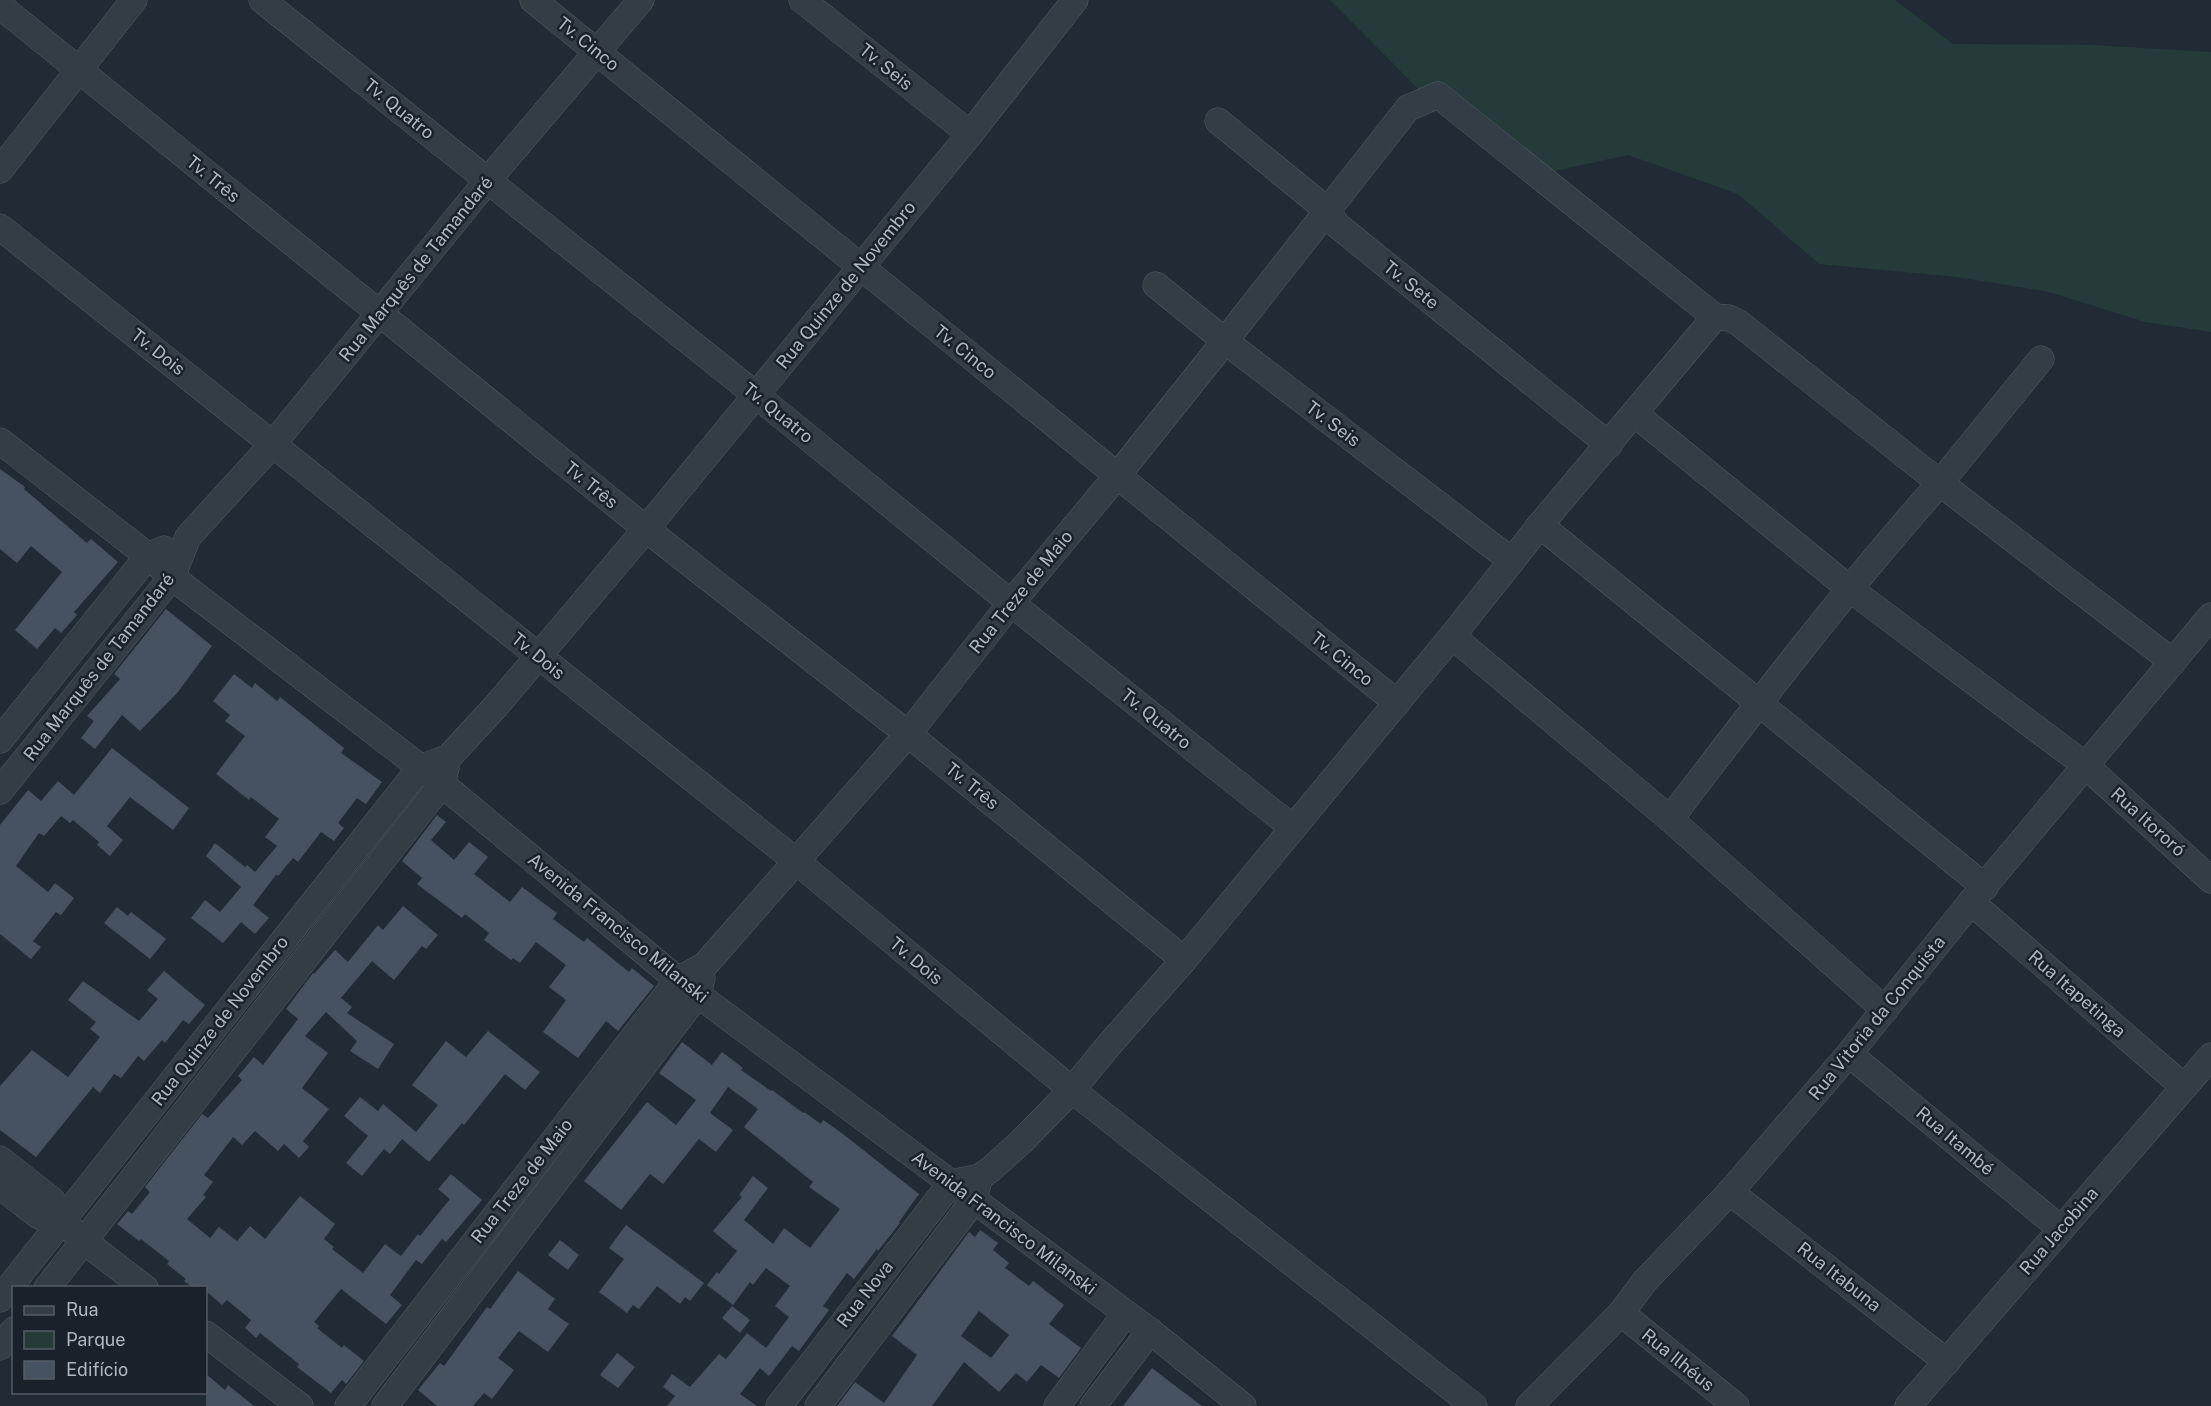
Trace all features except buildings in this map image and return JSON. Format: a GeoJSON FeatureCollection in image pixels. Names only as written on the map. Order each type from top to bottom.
{"type":"FeatureCollection","features":[{"type":"Feature","properties":{"kind":"street"},"geometry":{"type":"LineString","coordinates":[[0,170],[134,0]]}},
{"type":"Feature","properties":{"kind":"street","name":"Tv. Quatro"},"geometry":{"type":"LineString","coordinates":[[262,0],[1293,828]]}},
{"type":"Feature","properties":{"kind":"street","name":"Tv. Cinco"},"geometry":{"type":"LineString","coordinates":[[533,0],[1396,703]]}},
{"type":"Feature","properties":{"kind":"street","name":"Rua Marquês de Tamandaré"},"geometry":{"type":"LineString","coordinates":[[0,791],[172,577],[188,537],[273,444],[488,180],[641,0]]}},
{"type":"Feature","properties":{"kind":"street","name":"Tv. Seis"},"geometry":{"type":"LineString","coordinates":[[802,0],[970,134]]}},
{"type":"Feature","properties":{"kind":"street","name":"Rua Quinze de Novembro"},"geometry":{"type":"LineString","coordinates":[[48,1286],[442,784],[449,757],[538,657],[646,529],[970,134],[1074,0]]}},
{"type":"Feature","properties":{"kind":"street","name":"Tv. Três"},"geometry":{"type":"LineString","coordinates":[[0,6],[646,529],[908,734],[1184,960]]}},
{"type":"Feature","properties":{"kind":"street","name":"Rua Treze de Maio"},"geometry":{"type":"LineString","coordinates":[[348,1406],[705,965],[908,734],[1011,603],[1225,341],[1408,108],[1438,95],[1715,317]]}},
{"type":"Feature","properties":{"kind":"street","name":"Tv. Sete"},"geometry":{"type":"LineString","coordinates":[[1218,121],[1327,210],[1337,225],[1608,445]]}},
{"type":"Feature","properties":{"kind":"street","name":"Tv. Dois"},"geometry":{"type":"LineString","coordinates":[[0,227],[796,861],[1072,1090],[1474,1406]]}},
{"type":"Feature","properties":{"kind":"street","name":"Tv. Seis"},"geometry":{"type":"LineString","coordinates":[[1156,285],[1225,341],[1512,561]]}},
{"type":"Feature","properties":{"kind":"street"},"geometry":{"type":"LineString","coordinates":[[1715,317],[1723,316],[1736,321],[1940,483],[2173,662]]}},
{"type":"Feature","properties":{"kind":"street","name":"Rua Nova"},"geometry":{"type":"LineString","coordinates":[[818,1406],[977,1189],[1004,1158],[1072,1090],[1184,960],[1452,636],[1540,525],[1715,317]]}},
{"type":"Feature","properties":{"kind":"street"},"geometry":{"type":"LineString","coordinates":[[1670,819],[1760,701],[1850,589],[2041,359]]}},
{"type":"Feature","properties":{"kind":"street","name":"Rua Itororó"},"geometry":{"type":"LineString","coordinates":[[1635,414],[1850,589],[2085,765],[2211,880]]}},
{"type":"Feature","properties":{"kind":"street","name":"Avenida Francisco Milanski"},"geometry":{"type":"LineString","coordinates":[[0,441],[172,577],[442,784],[688,987],[951,1182],[977,1189],[1125,1314],[1150,1331],[1243,1406]]}},
{"type":"Feature","properties":{"kind":"street","name":"Rua Itapetinga"},"geometry":{"type":"LineString","coordinates":[[1540,525],[1760,701],[1978,894],[2184,1086]]}},
{"type":"Feature","properties":{"kind":"street","name":"Rua Marquês de Tamandaré"},"geometry":{"type":"LineString","coordinates":[[0,740],[148,556],[188,537]]}},
{"type":"Feature","properties":{"kind":"street","name":"Rua Vitoria da Conquista"},"geometry":{"type":"LineString","coordinates":[[1529,1406],[1621,1313],[1646,1281],[1730,1192],[1885,1011],[2085,765],[2173,662],[2206,632]]}},
{"type":"Feature","properties":{"kind":"street"},"geometry":{"type":"LineString","coordinates":[[1452,636],[1670,819],[1885,1011]]}},
{"type":"Feature","properties":{"kind":"street","name":"Rua Quinze de Novembro"},"geometry":{"type":"LineString","coordinates":[[0,1299],[420,768],[449,757]]}},
{"type":"Feature","properties":{"kind":"street","name":"Rua Treze de Maio"},"geometry":{"type":"LineString","coordinates":[[385,1406],[688,987]]}},
{"type":"Feature","properties":{"kind":"street","name":"Rua Itambé"},"geometry":{"type":"LineString","coordinates":[[1849,1053],[2061,1228]]}},
{"type":"Feature","properties":{"kind":"street","name":"Rua Jacobina"},"geometry":{"type":"LineString","coordinates":[[1908,1406],[2211,1056]]}},
{"type":"Feature","properties":{"kind":"street"},"geometry":{"type":"LineString","coordinates":[[0,1159],[52,1200],[62,1221],[84,1241],[144,1286]]}},
{"type":"Feature","properties":{"kind":"street","name":"Rua Nova"},"geometry":{"type":"LineString","coordinates":[[779,1406],[951,1182]]}},
{"type":"Feature","properties":{"kind":"street"},"geometry":{"type":"LineString","coordinates":[[0,1186],[39,1216],[62,1221]]}},
{"type":"Feature","properties":{"kind":"street","name":"Rua Itabuna"},"geometry":{"type":"LineString","coordinates":[[1730,1192],[1947,1362]]}},
{"type":"Feature","properties":{"kind":"street","name":"Rua Ilhéus"},"geometry":{"type":"LineString","coordinates":[[1621,1313],[1736,1406]]}},
{"type":"Feature","properties":{"kind":"street"},"geometry":{"type":"LineString","coordinates":[[1057,1406],[1125,1314]]}},
{"type":"Feature","properties":{"kind":"street"},"geometry":{"type":"LineString","coordinates":[[1093,1406],[1150,1331]]}},
{"type":"Feature","properties":{"kind":"street"},"geometry":{"type":"LineString","coordinates":[[0,1347],[12,1332]]}},
{"type":"Feature","properties":{"kind":"street"},"geometry":{"type":"LineString","coordinates":[[207,1335],[300,1406]]}},
{"type":"Feature","properties":{"kind":"green space"},"geometry":{"type":"Polygon","coordinates":[[[1330,0],[1895,0],[1953,44],[2093,45],[2211,52],[2211,332],[2145,322],[2049,292],[1957,277],[1819,264],[1738,194],[1628,155],[1522,178],[1439,110],[1330,0]]]}}]}
